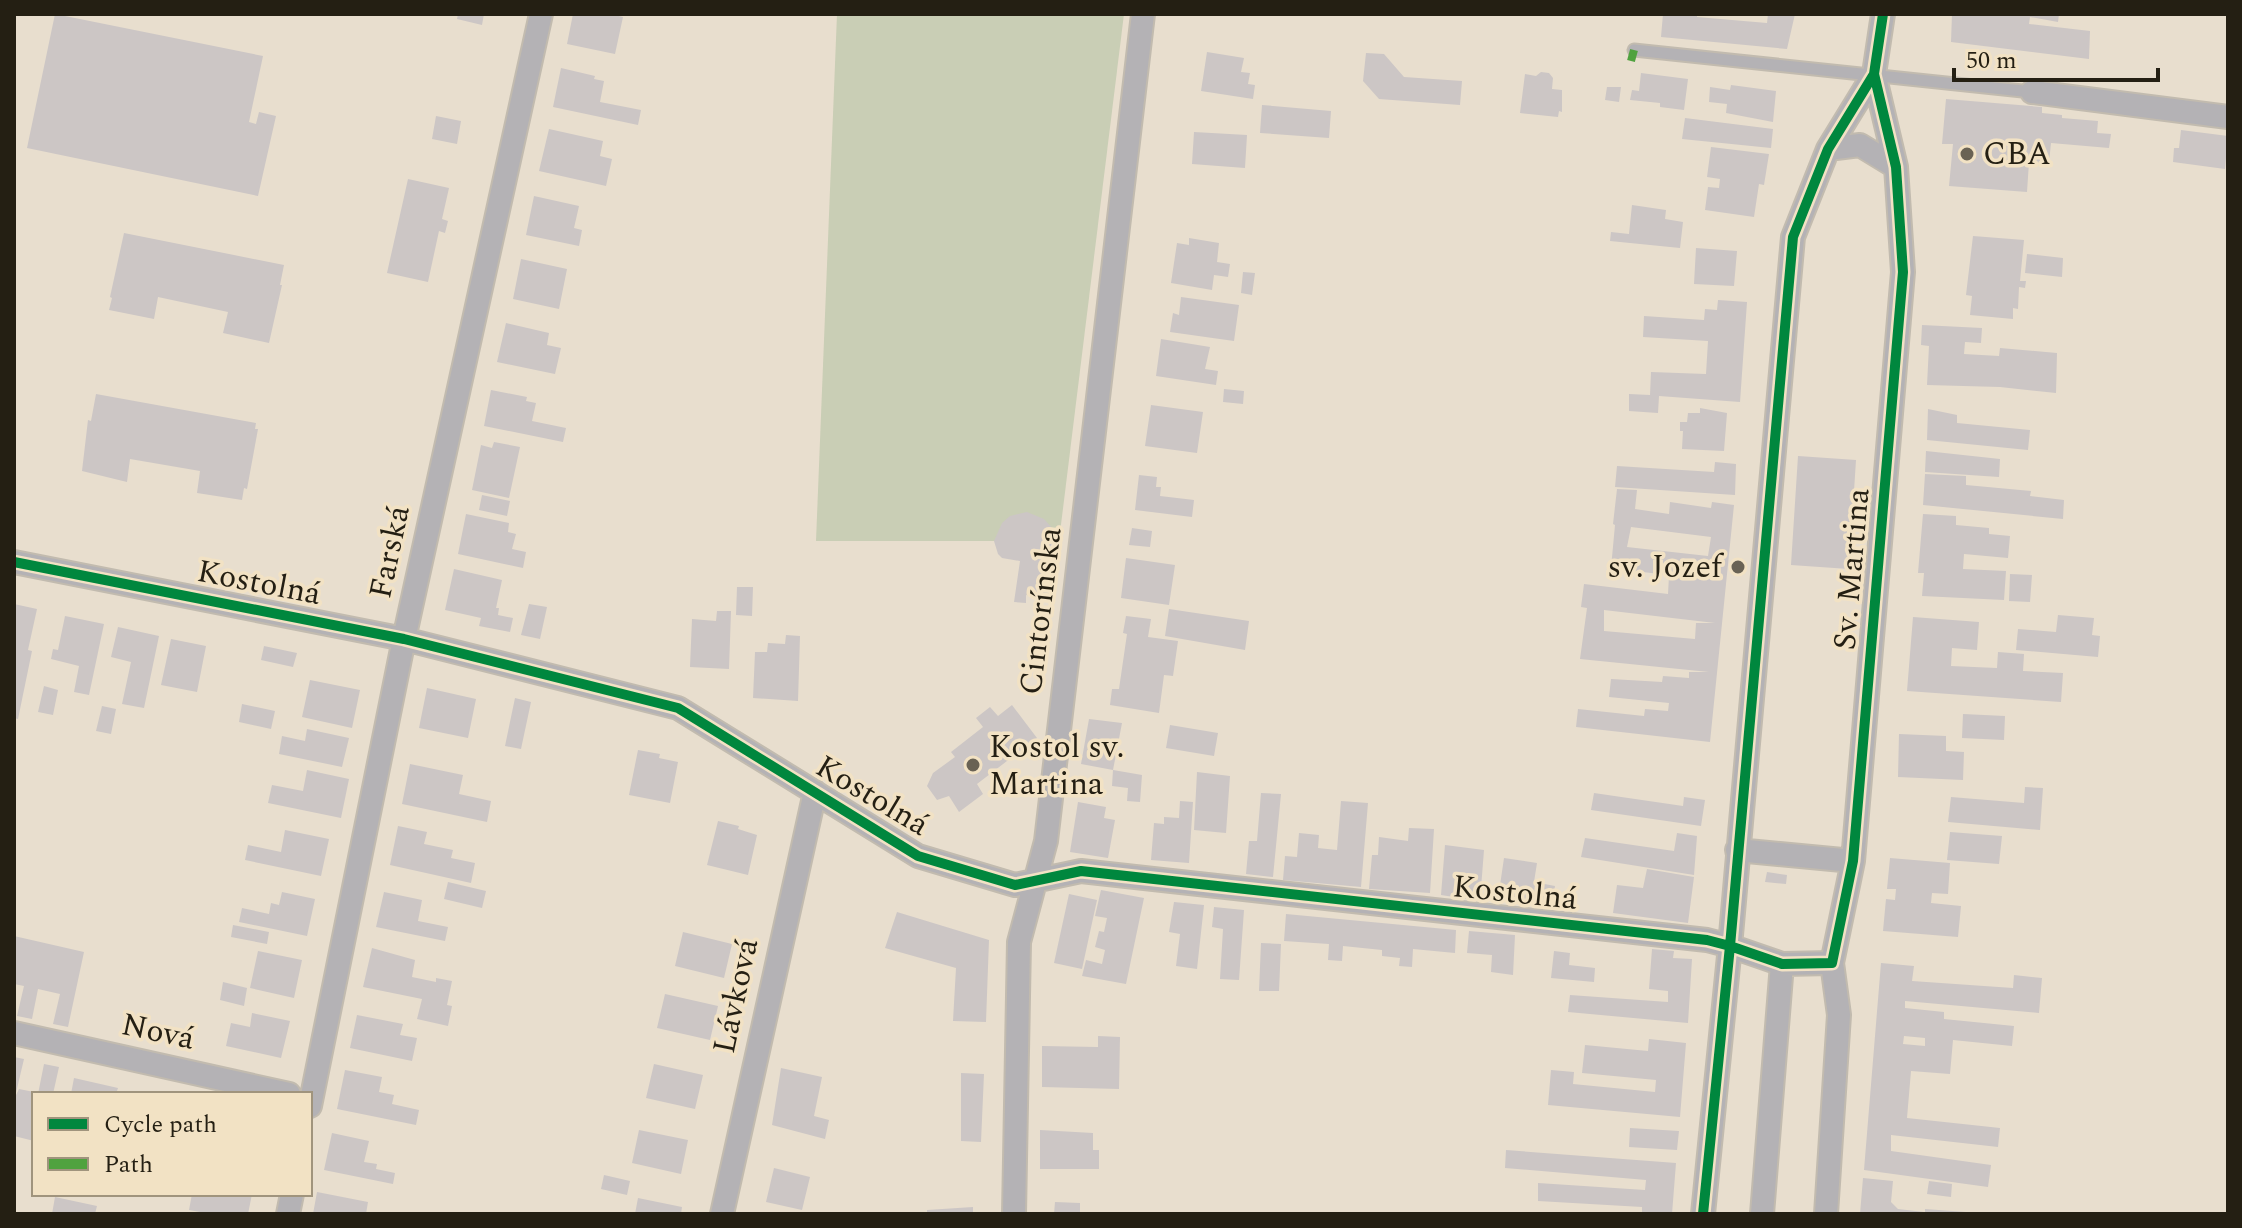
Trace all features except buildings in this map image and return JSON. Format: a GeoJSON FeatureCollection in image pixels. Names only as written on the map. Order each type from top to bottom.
{"type":"FeatureCollection","features":[{"type":"Feature","properties":{"kind":"street","name":"Farská"},"geometry":{"type":"LineString","coordinates":[[312,1092],[404,639],[541,14]]}},
{"type":"Feature","properties":{"kind":"street","name":"Cintorínska"},"geometry":{"type":"LineString","coordinates":[[1014,1214],[1019,942],[1046,841],[1143,14]]}},
{"type":"Feature","properties":{"kind":"street","name":"Sv. Martina"},"geometry":{"type":"LineString","coordinates":[[1826,1214],[1839,1015],[1832,963],[1853,861],[1903,272],[1896,167],[1874,74],[1883,14]]}},
{"type":"Feature","properties":{"kind":"street","name":"Sv. Martina"},"geometry":{"type":"LineString","coordinates":[[1703,1214],[1793,237],[1828,149],[1874,74]]}},
{"type":"Feature","properties":{"kind":"street"},"geometry":{"type":"LineString","coordinates":[[2032,92],[2228,117]]}},
{"type":"Feature","properties":{"kind":"street"},"geometry":{"type":"LineString","coordinates":[[1828,149],[1860,145],[1896,167]]}},
{"type":"Feature","properties":{"kind":"street","name":"Kostolná"},"geometry":{"type":"LineString","coordinates":[[14,562],[404,639],[678,708],[918,856],[1015,885],[1081,871],[1707,940],[1730,946]]}},
{"type":"Feature","properties":{"kind":"street","name":"Lávková"},"geometry":{"type":"LineString","coordinates":[[722,1214],[815,792]]}},
{"type":"Feature","properties":{"kind":"street"},"geometry":{"type":"LineString","coordinates":[[1737,850],[1853,861]]}},
{"type":"Feature","properties":{"kind":"street"},"geometry":{"type":"LineString","coordinates":[[1730,946],[1782,964],[1832,963]]}},
{"type":"Feature","properties":{"kind":"street"},"geometry":{"type":"LineString","coordinates":[[1762,1214],[1782,964]]}},
{"type":"Feature","properties":{"kind":"street","name":"Nová"},"geometry":{"type":"LineString","coordinates":[[14,1033],[280,1092]]}},
{"type":"Feature","properties":{"kind":"lane"},"geometry":{"type":"LineString","coordinates":[[1634,50],[2032,92]]}},
{"type":"Feature","properties":{"kind":"green space"},"geometry":{"type":"Polygon","coordinates":[[[837,14],[1124,14],[1059,541],[816,541],[837,14]]]}},
{"type":"Feature","properties":{"kind":"marked path"},"geometry":{"type":"LineString","coordinates":[[1631,61],[1634,50]]}},
{"type":"Feature","properties":{"kind":"cycle path"},"geometry":{"type":"LineString","coordinates":[[1874,74],[1828,149],[1793,237],[1730,946],[1782,964],[1832,963],[1853,861],[1903,272],[1896,167],[1874,74],[1883,14]]}},
{"type":"Feature","properties":{"kind":"cycle path"},"geometry":{"type":"LineString","coordinates":[[14,562],[404,639],[678,708],[918,856],[1015,885],[1081,871],[1707,940],[1730,946],[1703,1214]]}},
{"type":"Feature","properties":{"kind":"place","name":"CBA"},"geometry":{"type":"Point","coordinates":[1967,154]}},
{"type":"Feature","properties":{"kind":"place","name":"sv. Jozef"},"geometry":{"type":"Point","coordinates":[1738,567]}},
{"type":"Feature","properties":{"kind":"place","name":"Kostol sv. Martina"},"geometry":{"type":"Point","coordinates":[973,765]}}]}
